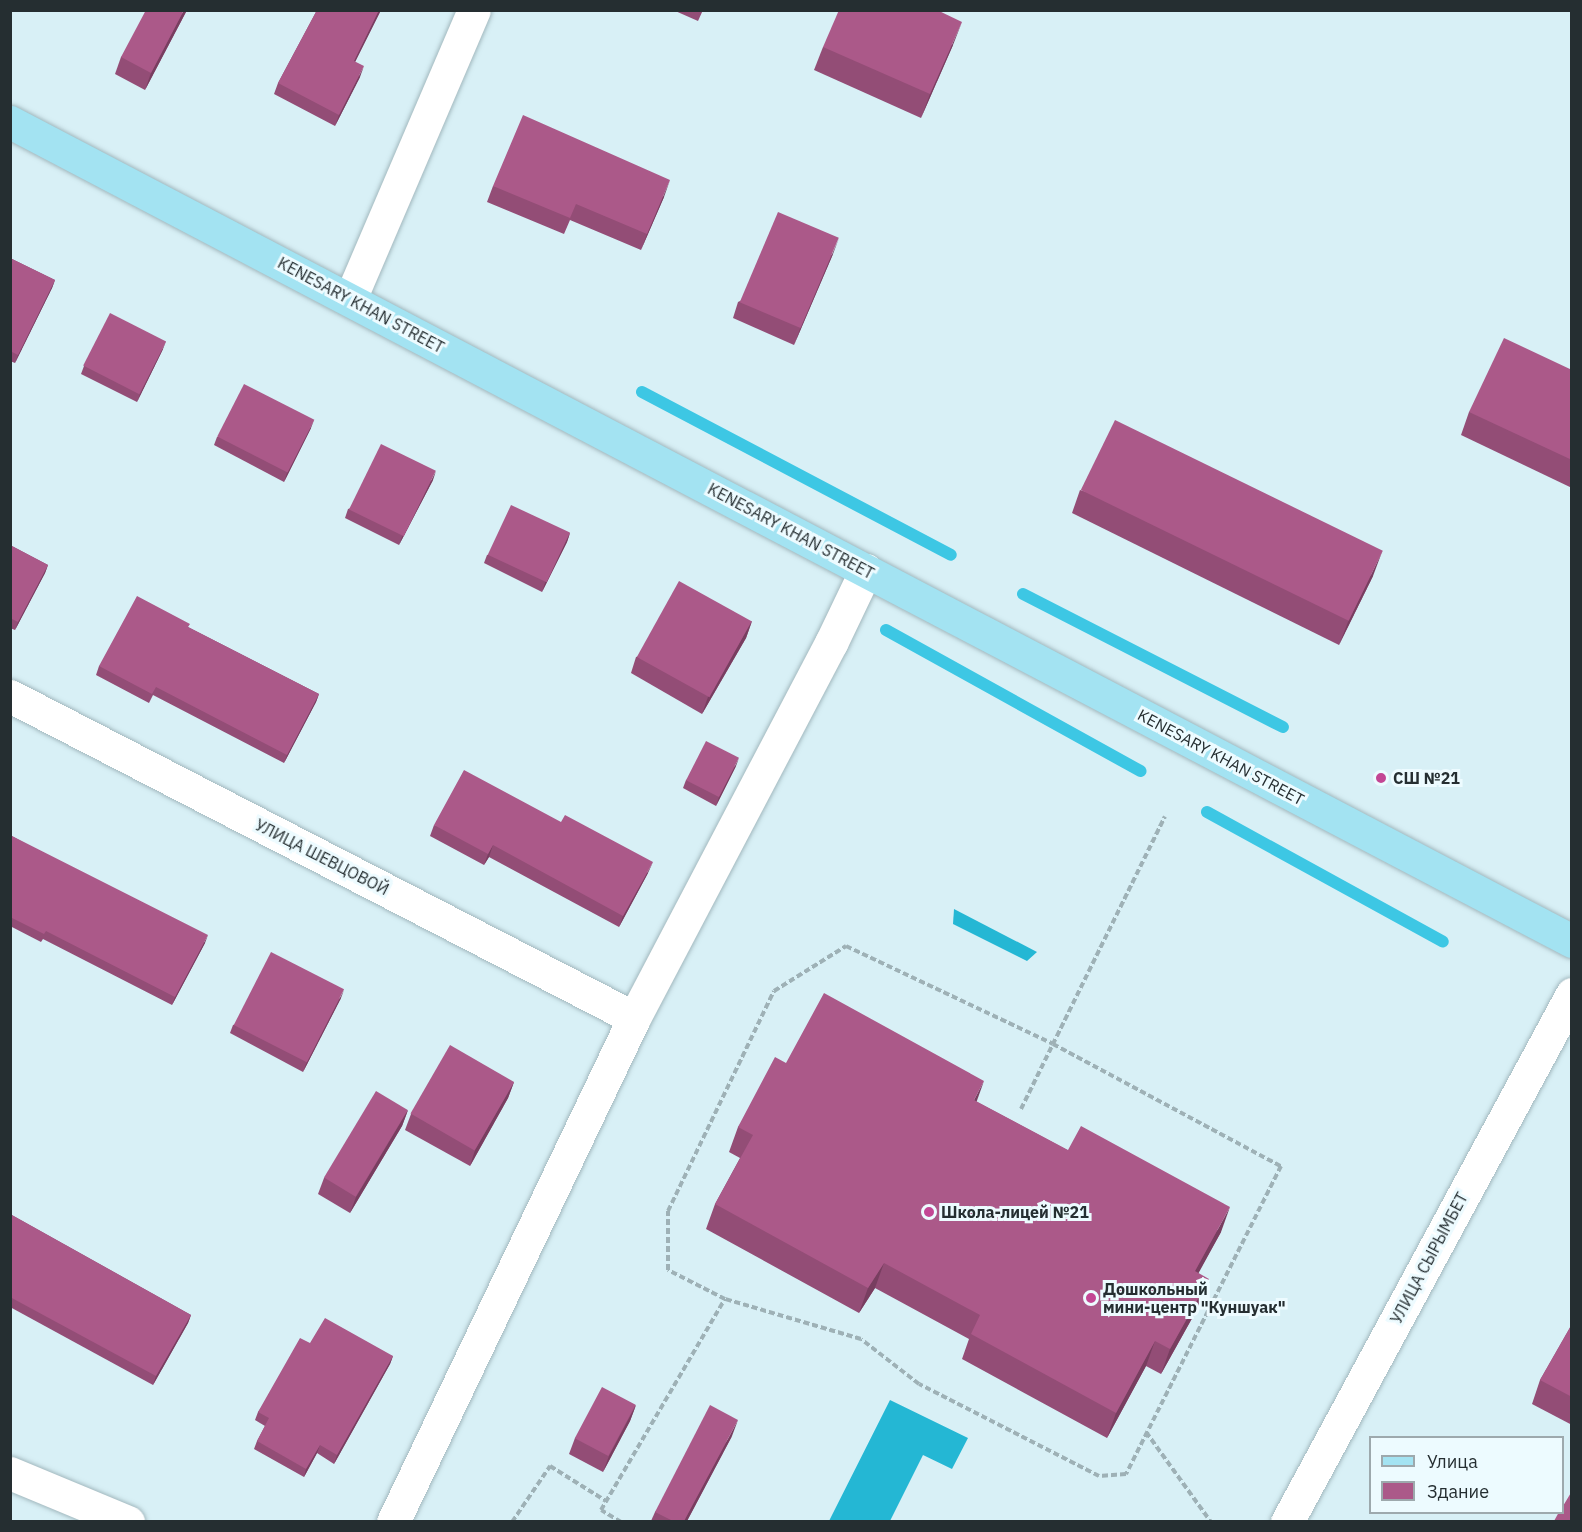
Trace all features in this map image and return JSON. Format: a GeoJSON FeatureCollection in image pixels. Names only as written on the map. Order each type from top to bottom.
{"type":"FeatureCollection","features":[{"type":"Feature","properties":{"kind":"main road","name":"KENESARY KHAN STREET"},"geometry":{"type":"LineString","coordinates":[[10,122],[1572,941]]}},
{"type":"Feature","properties":{"kind":"street"},"geometry":{"type":"LineString","coordinates":[[350,299],[474,10]]}},
{"type":"Feature","properties":{"kind":"street"},"geometry":{"type":"LineString","coordinates":[[393,1521],[634,1018],[831,643],[866,570]]}},
{"type":"Feature","properties":{"kind":"street","name":"УЛИЦА ШЕВЦОВОЙ"},"geometry":{"type":"LineString","coordinates":[[10,696],[634,1018]]}},
{"type":"Feature","properties":{"kind":"street","name":"УЛИЦА СЫРЫМБЕТ"},"geometry":{"type":"LineString","coordinates":[[1287,1521],[1572,994]]}},
{"type":"Feature","properties":{"kind":"street"},"geometry":{"type":"LineString","coordinates":[[10,1473],[128,1521]]}},
{"type":"Feature","properties":{"kind":"path"},"geometry":{"type":"LineString","coordinates":[[1021,1109],[1165,816]]}},
{"type":"Feature","properties":{"kind":"path"},"geometry":{"type":"LineString","coordinates":[[846,946],[1053,1044],[1281,1166],[1126,1474],[1099,1476],[919,1383],[861,1339],[726,1299],[668,1270],[668,1211],[774,991],[846,946]]}},
{"type":"Feature","properties":{"kind":"path"},"geometry":{"type":"LineString","coordinates":[[621,1521],[601,1510],[726,1299]]}},
{"type":"Feature","properties":{"kind":"path"},"geometry":{"type":"LineString","coordinates":[[1146,1431],[1210,1521]]}},
{"type":"Feature","properties":{"kind":"path"},"geometry":{"type":"LineString","coordinates":[[512,1521],[550,1466],[606,1502]]}},
{"type":"Feature","properties":{"kind":"shaded area"},"geometry":{"type":"Polygon","coordinates":[[[954,909],[1037,952],[1027,961],[953,924],[954,909]]]}},
{"type":"Feature","properties":{"kind":"shaded area"},"geometry":{"type":"Polygon","coordinates":[[[890,1400],[968,1438],[952,1469],[923,1455],[890,1521],[829,1521],[890,1400]]]}},
{"type":"Feature","properties":{"kind":"building"},"geometry":{"type":"Polygon","coordinates":[[[146,10],[184,10],[151,73],[121,57],[146,10]]]}},
{"type":"Feature","properties":{"kind":"building"},"geometry":{"type":"Polygon","coordinates":[[[317,10],[379,10],[354,61],[364,66],[339,115],[278,83],[317,10]]]}},
{"type":"Feature","properties":{"kind":"building"},"geometry":{"type":"Polygon","coordinates":[[[839,10],[937,10],[962,22],[930,94],[823,47],[839,10]]]}},
{"type":"Feature","properties":{"kind":"building"},"geometry":{"type":"Polygon","coordinates":[[[523,115],[670,180],[647,234],[576,204],[570,218],[493,186],[523,115]]]}},
{"type":"Feature","properties":{"kind":"building"},"geometry":{"type":"Polygon","coordinates":[[[778,212],[839,238],[800,328],[740,302],[778,212]]]}},
{"type":"Feature","properties":{"kind":"building"},"geometry":{"type":"Polygon","coordinates":[[[10,258],[55,280],[18,355],[10,351],[10,258]]]}},
{"type":"Feature","properties":{"kind":"building"},"geometry":{"type":"Polygon","coordinates":[[[110,313],[166,342],[139,394],[83,366],[110,313]]]}},
{"type":"Feature","properties":{"kind":"building"},"geometry":{"type":"Polygon","coordinates":[[[1504,338],[1572,370],[1572,460],[1469,412],[1504,338]]]}},
{"type":"Feature","properties":{"kind":"building"},"geometry":{"type":"Polygon","coordinates":[[[244,384],[314,420],[288,472],[217,437],[244,384]]]}},
{"type":"Feature","properties":{"kind":"building"},"geometry":{"type":"Polygon","coordinates":[[[1115,420],[1383,551],[1349,621],[1081,490],[1115,420]]]}},
{"type":"Feature","properties":{"kind":"building"},"geometry":{"type":"Polygon","coordinates":[[[381,444],[436,471],[404,536],[349,510],[381,444]]]}},
{"type":"Feature","properties":{"kind":"building"},"geometry":{"type":"Polygon","coordinates":[[[511,505],[570,532],[547,582],[488,555],[511,505]]]}},
{"type":"Feature","properties":{"kind":"building"},"geometry":{"type":"Polygon","coordinates":[[[10,545],[48,565],[18,622],[10,618],[10,545]]]}},
{"type":"Feature","properties":{"kind":"building"},"geometry":{"type":"Polygon","coordinates":[[[679,581],[752,621],[709,697],[637,657],[679,581]]]}},
{"type":"Feature","properties":{"kind":"building"},"geometry":{"type":"Polygon","coordinates":[[[137,596],[190,624],[188,627],[319,694],[287,755],[156,687],[152,694],[99,666],[137,596]]]}},
{"type":"Feature","properties":{"kind":"building"},"geometry":{"type":"Polygon","coordinates":[[[706,741],[739,758],[719,797],[686,780],[706,741]]]}},
{"type":"Feature","properties":{"kind":"building"},"geometry":{"type":"Polygon","coordinates":[[[464,770],[561,822],[565,815],[653,862],[623,916],[493,845],[488,854],[434,825],[464,770]]]}},
{"type":"Feature","properties":{"kind":"building"},"geometry":{"type":"Polygon","coordinates":[[[10,835],[208,935],[175,997],[46,931],[44,934],[10,917],[10,835]]]}},
{"type":"Feature","properties":{"kind":"building"},"geometry":{"type":"Polygon","coordinates":[[[271,952],[344,989],[307,1062],[234,1025],[271,952]]]}},
{"type":"Feature","properties":{"kind":"building"},"geometry":{"type":"Polygon","coordinates":[[[824,993],[984,1081],[974,1100],[1068,1150],[1081,1126],[1230,1207],[1195,1271],[1209,1279],[1170,1349],[1155,1341],[1116,1413],[971,1334],[980,1315],[884,1263],[868,1288],[715,1204],[753,1135],[738,1127],[775,1057],[786,1063],[824,993]]]}},
{"type":"Feature","properties":{"kind":"building"},"geometry":{"type":"Polygon","coordinates":[[[450,1045],[514,1082],[475,1150],[410,1113],[450,1045]]]}},
{"type":"Feature","properties":{"kind":"building"},"geometry":{"type":"Polygon","coordinates":[[[376,1091],[408,1110],[356,1197],[324,1178],[376,1091]]]}},
{"type":"Feature","properties":{"kind":"building"},"geometry":{"type":"Polygon","coordinates":[[[10,1214],[191,1315],[156,1376],[10,1297],[10,1214]]]}},
{"type":"Feature","properties":{"kind":"building"},"geometry":{"type":"Polygon","coordinates":[[[325,1318],[393,1356],[337,1455],[320,1445],[306,1469],[257,1441],[269,1418],[258,1412],[300,1338],[310,1343],[325,1318]]]}},
{"type":"Feature","properties":{"kind":"building"},"geometry":{"type":"Polygon","coordinates":[[[1572,1324],[1572,1397],[1540,1380],[1572,1324]]]}},
{"type":"Feature","properties":{"kind":"building"},"geometry":{"type":"Polygon","coordinates":[[[602,1387],[636,1405],[608,1456],[575,1438],[602,1387]]]}},
{"type":"Feature","properties":{"kind":"building"},"geometry":{"type":"Polygon","coordinates":[[[710,1405],[738,1420],[684,1521],[673,1521],[655,1512],[710,1405]]]}},
{"type":"Feature","properties":{"kind":"building"},"geometry":{"type":"Polygon","coordinates":[[[1572,1491],[1572,1521],[1554,1521],[1558,1514],[1564,1514],[1564,1504],[1572,1491]]]}},
{"type":"Feature","properties":{"kind":"waterway"},"geometry":{"type":"LineString","coordinates":[[642,392],[951,555]]}},
{"type":"Feature","properties":{"kind":"waterway"},"geometry":{"type":"LineString","coordinates":[[1023,594],[1283,727]]}},
{"type":"Feature","properties":{"kind":"waterway"},"geometry":{"type":"LineString","coordinates":[[886,630],[1140,771]]}},
{"type":"Feature","properties":{"kind":"waterway"},"geometry":{"type":"LineString","coordinates":[[1207,812],[1443,942]]}},
{"type":"Feature","properties":{"kind":"place","name":"СШ №21"},"geometry":{"type":"Point","coordinates":[1381,778]}},
{"type":"Feature","properties":{"kind":"place","name":"Школа-лицей №21"},"geometry":{"type":"Point","coordinates":[929,1212]}},
{"type":"Feature","properties":{"kind":"place","name":"Дошкольный мини-центр \"Куншуак\""},"geometry":{"type":"Point","coordinates":[1091,1298]}}]}
